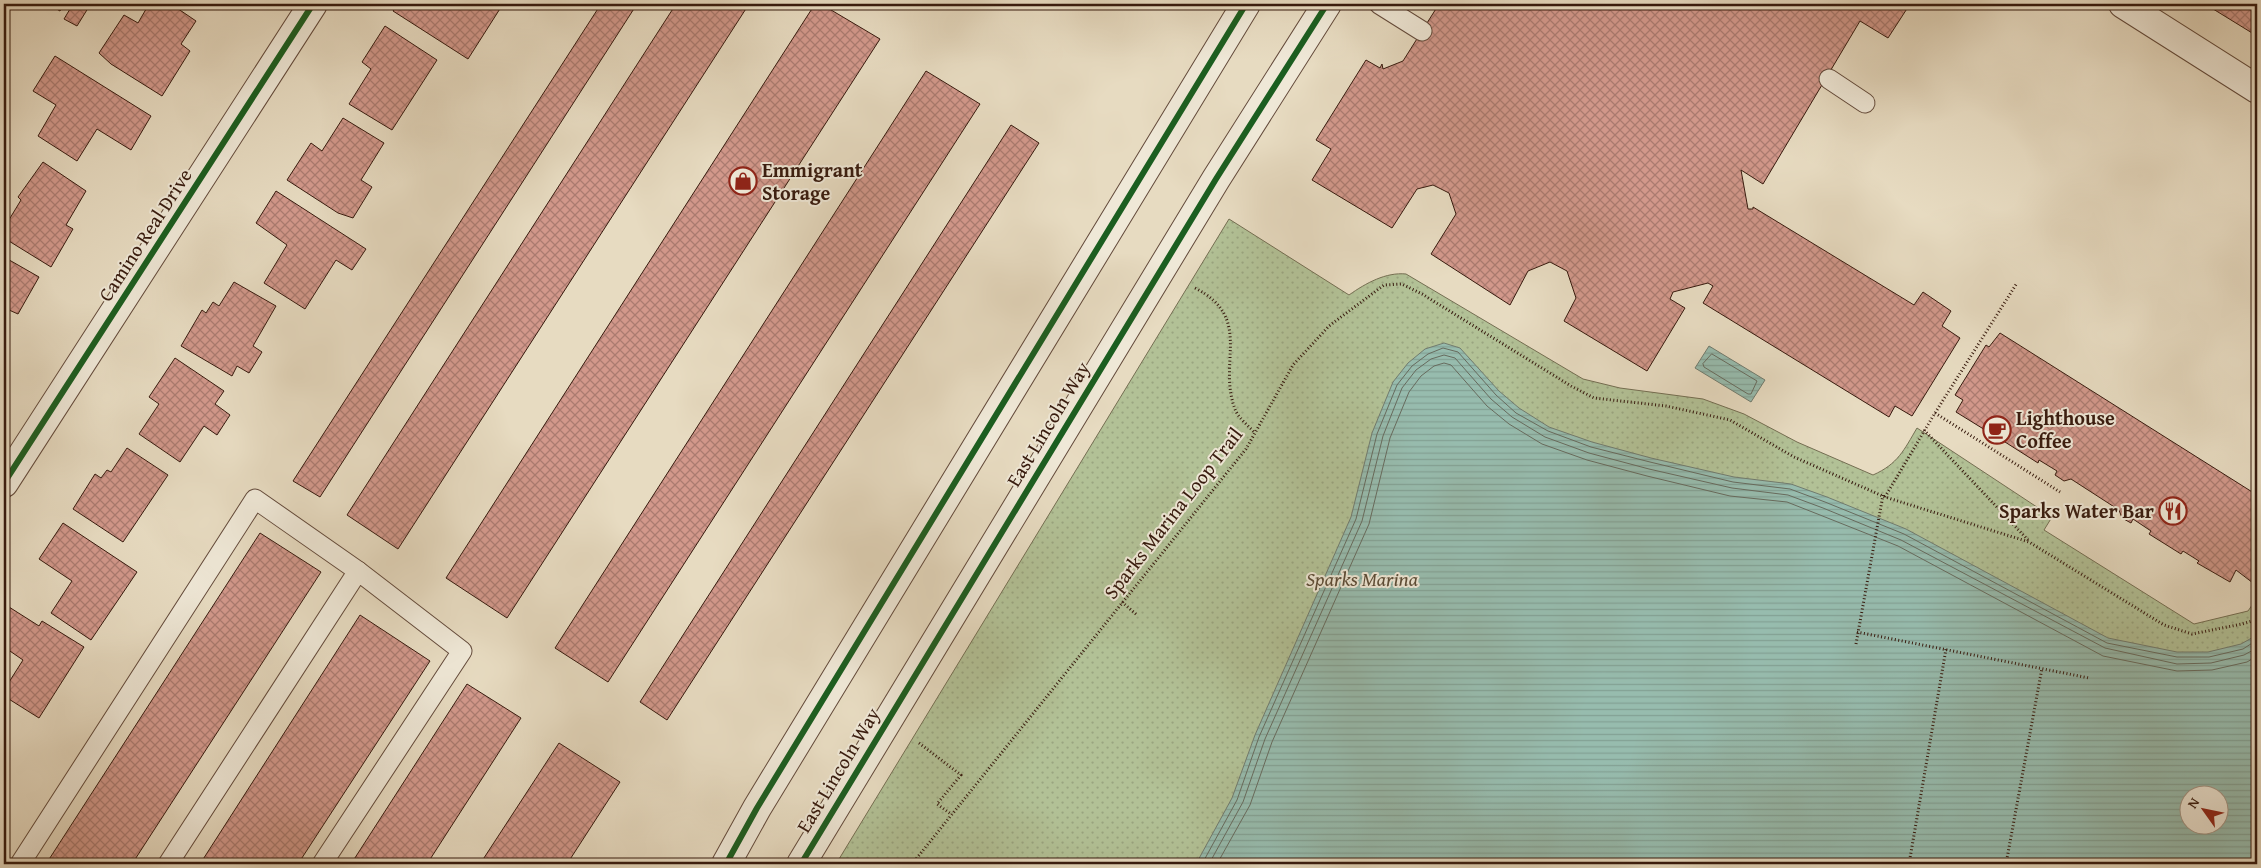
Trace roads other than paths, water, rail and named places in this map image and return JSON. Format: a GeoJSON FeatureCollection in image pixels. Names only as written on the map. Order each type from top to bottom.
{"type":"FeatureCollection","features":[{"type":"Feature","properties":{"kind":"street","name":"Camino Real Drive"},"geometry":{"type":"LineString","coordinates":[[4,483],[313,4]]}},
{"type":"Feature","properties":{"kind":"street"},"geometry":{"type":"LineString","coordinates":[[726,864],[757,808],[1246,4]]}},
{"type":"Feature","properties":{"kind":"street","name":"East Lincoln Way"},"geometry":{"type":"LineString","coordinates":[[800,864],[1216,179],[1327,4]]}},
{"type":"Feature","properties":{"kind":"street"},"geometry":{"type":"LineString","coordinates":[[2123,4],[2257,88]]}},
{"type":"Feature","properties":{"kind":"lane"},"geometry":{"type":"LineString","coordinates":[[1379,4],[1422,31]]}},
{"type":"Feature","properties":{"kind":"lane"},"geometry":{"type":"LineString","coordinates":[[1829,79],[1864,103]]}},
{"type":"Feature","properties":{"kind":"lane"},"geometry":{"type":"LineString","coordinates":[[20,864],[255,499],[358,571],[462,651],[322,864]]}},
{"type":"Feature","properties":{"kind":"lane"},"geometry":{"type":"LineString","coordinates":[[168,864],[358,571]]}},
{"type":"Feature","properties":{"kind":"water"},"geometry":{"type":"Polygon","coordinates":[[[1444,343],[1460,348],[1499,391],[1519,408],[1549,427],[1592,442],[1651,458],[1734,477],[1791,484],[1827,497],[1906,529],[2108,638],[2177,652],[2208,652],[2241,644],[2257,635],[2257,864],[1196,864],[1232,798],[1255,735],[1351,517],[1372,433],[1393,382],[1408,363],[1425,349],[1444,343]]]}},
{"type":"Feature","properties":{"kind":"water"},"geometry":{"type":"Polygon","coordinates":[[[1709,346],[1765,380],[1751,402],[1695,368],[1709,346]]]}},
{"type":"Feature","properties":{"kind":"place","name":"Emmigrant Storage"},"geometry":{"type":"Point","coordinates":[743,181]}},
{"type":"Feature","properties":{"kind":"place","name":"Lighthouse Coffee"},"geometry":{"type":"Point","coordinates":[1997,430]}},
{"type":"Feature","properties":{"kind":"place","name":"Sparks Water Bar"},"geometry":{"type":"Point","coordinates":[2173,511]}},
{"type":"Feature","properties":{"kind":"park label","name":"Sparks Marina"},"geometry":{"type":"Point","coordinates":[1362,579]}}]}
